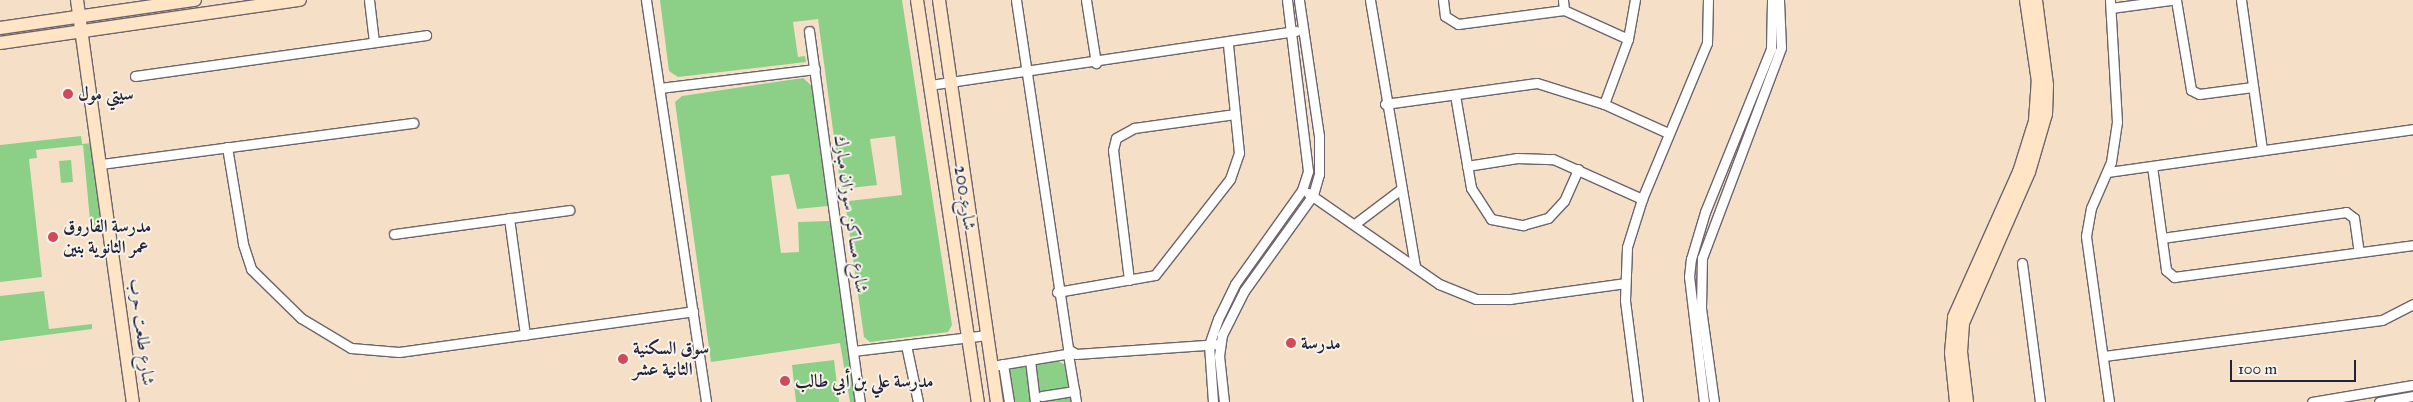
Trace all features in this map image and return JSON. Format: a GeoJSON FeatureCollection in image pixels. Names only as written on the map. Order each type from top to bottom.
{"type":"FeatureCollection","features":[{"type":"Feature","properties":{"kind":"street","name":"شارع طلعت حرب"},"geometry":{"type":"LineString","coordinates":[[77,0],[133,402]]}},
{"type":"Feature","properties":{"kind":"street"},"geometry":{"type":"LineString","coordinates":[[0,28],[195,0]]}},
{"type":"Feature","properties":{"kind":"street"},"geometry":{"type":"LineString","coordinates":[[0,43],[300,0]]}},
{"type":"Feature","properties":{"kind":"street"},"geometry":{"type":"LineString","coordinates":[[369,0],[374,42]]}},
{"type":"Feature","properties":{"kind":"street"},"geometry":{"type":"LineString","coordinates":[[646,0],[706,402]]}},
{"type":"Feature","properties":{"kind":"street","name":"شارع 200"},"geometry":{"type":"LineString","coordinates":[[917,0],[978,402]]}},
{"type":"Feature","properties":{"kind":"street","name":"شارع 200"},"geometry":{"type":"LineString","coordinates":[[939,0],[987,336],[998,365],[997,402]]}},
{"type":"Feature","properties":{"kind":"street"},"geometry":{"type":"LineString","coordinates":[[1016,0],[1057,292],[1076,402]]}},
{"type":"Feature","properties":{"kind":"street"},"geometry":{"type":"LineString","coordinates":[[1086,0],[1096,63]]}},
{"type":"Feature","properties":{"kind":"street"},"geometry":{"type":"LineString","coordinates":[[1212,402],[1209,345],[1235,284],[1302,190],[1308,155],[1287,0]]}},
{"type":"Feature","properties":{"kind":"street"},"geometry":{"type":"LineString","coordinates":[[1224,402],[1220,344],[1244,292],[1313,195],[1319,174],[1319,136],[1299,0]]}},
{"type":"Feature","properties":{"kind":"street"},"geometry":{"type":"LineString","coordinates":[[1370,0],[1385,104],[1415,267]]}},
{"type":"Feature","properties":{"kind":"street"},"geometry":{"type":"LineString","coordinates":[[1443,0],[1445,16],[1458,24],[1564,10],[1628,40]]}},
{"type":"Feature","properties":{"kind":"street"},"geometry":{"type":"LineString","coordinates":[[1563,0],[1564,10]]}},
{"type":"Feature","properties":{"kind":"street"},"geometry":{"type":"LineString","coordinates":[[1604,104],[1628,40],[1634,0]]}},
{"type":"Feature","properties":{"kind":"street"},"geometry":{"type":"LineString","coordinates":[[1638,402],[1625,283],[1627,247],[1642,199],[1707,43],[1708,0]]}},
{"type":"Feature","properties":{"kind":"street"},"geometry":{"type":"LineString","coordinates":[[1704,402],[1689,277],[1695,238],[1771,49],[1772,0]]}},
{"type":"Feature","properties":{"kind":"street"},"geometry":{"type":"LineString","coordinates":[[1714,402],[1701,308],[1702,258],[1781,48],[1779,0]]}},
{"type":"Feature","properties":{"kind":"street"},"geometry":{"type":"LineString","coordinates":[[1961,396],[1960,342],[1966,314],[2029,172],[2044,122],[2048,91],[2026,0]]}},
{"type":"Feature","properties":{"kind":"street"},"geometry":{"type":"LineString","coordinates":[[2036,0],[2038,46]]}},
{"type":"Feature","properties":{"kind":"street"},"geometry":{"type":"LineString","coordinates":[[2109,402],[2086,236],[2091,208],[2108,172],[2118,107],[2111,4],[2170,0]]}},
{"type":"Feature","properties":{"kind":"street"},"geometry":{"type":"LineString","coordinates":[[2176,0],[2191,90],[2199,94],[2253,87]]}},
{"type":"Feature","properties":{"kind":"street"},"geometry":{"type":"LineString","coordinates":[[2241,0],[2262,150]]}},
{"type":"Feature","properties":{"kind":"street","name":"شارع مساكن سوزان مبارك"},"geometry":{"type":"LineString","coordinates":[[809,31],[860,402]]}},
{"type":"Feature","properties":{"kind":"street"},"geometry":{"type":"LineString","coordinates":[[930,85],[1228,44],[1304,31]]}},
{"type":"Feature","properties":{"kind":"street"},"geometry":{"type":"LineString","coordinates":[[135,76],[426,35]]}},
{"type":"Feature","properties":{"kind":"street"},"geometry":{"type":"LineString","coordinates":[[1057,292],[1129,280],[1159,272],[1230,179],[1239,153],[1228,44]]}},
{"type":"Feature","properties":{"kind":"street"},"geometry":{"type":"LineString","coordinates":[[660,88],[814,69]]}},
{"type":"Feature","properties":{"kind":"street"},"geometry":{"type":"LineString","coordinates":[[1385,104],[1537,83],[1604,104],[1668,133]]}},
{"type":"Feature","properties":{"kind":"street"},"geometry":{"type":"LineString","coordinates":[[1455,94],[1467,166],[1482,211],[1491,219],[1523,225],[1554,213],[1578,169]]}},
{"type":"Feature","properties":{"kind":"street"},"geometry":{"type":"LineString","coordinates":[[1129,280],[1113,150],[1116,138],[1134,128],[1235,114]]}},
{"type":"Feature","properties":{"kind":"street"},"geometry":{"type":"LineString","coordinates":[[101,164],[413,123]]}},
{"type":"Feature","properties":{"kind":"street"},"geometry":{"type":"LineString","coordinates":[[2108,172],[2413,129]]}},
{"type":"Feature","properties":{"kind":"street"},"geometry":{"type":"LineString","coordinates":[[1740,130],[1750,134]]}},
{"type":"Feature","properties":{"kind":"street"},"geometry":{"type":"LineString","coordinates":[[227,148],[242,244],[252,269],[281,302],[324,333],[351,348],[383,352],[693,311]]}},
{"type":"Feature","properties":{"kind":"street"},"geometry":{"type":"LineString","coordinates":[[1467,166],[1538,157],[1578,169],[1642,199]]}},
{"type":"Feature","properties":{"kind":"street"},"geometry":{"type":"LineString","coordinates":[[2152,166],[2166,270],[2177,277],[2413,245]]}},
{"type":"Feature","properties":{"kind":"street"},"geometry":{"type":"LineString","coordinates":[[1356,223],[1401,189]]}},
{"type":"Feature","properties":{"kind":"street"},"geometry":{"type":"LineString","coordinates":[[1302,190],[1356,223],[1415,267],[1457,293],[1494,301],[1625,283]]}},
{"type":"Feature","properties":{"kind":"street"},"geometry":{"type":"LineString","coordinates":[[394,234],[569,210]]}},
{"type":"Feature","properties":{"kind":"street"},"geometry":{"type":"LineString","coordinates":[[2162,238],[2346,212],[2354,218],[2359,252]]}},
{"type":"Feature","properties":{"kind":"street"},"geometry":{"type":"LineString","coordinates":[[509,218],[525,334]]}},
{"type":"Feature","properties":{"kind":"street"},"geometry":{"type":"LineString","coordinates":[[2022,263],[2040,402]]}},
{"type":"Feature","properties":{"kind":"street"},"geometry":{"type":"LineString","coordinates":[[2104,356],[2382,320],[2413,304]]}},
{"type":"Feature","properties":{"kind":"street"},"geometry":{"type":"LineString","coordinates":[[853,350],[987,336]]}},
{"type":"Feature","properties":{"kind":"street"},"geometry":{"type":"LineString","coordinates":[[1009,402],[998,365],[1069,353],[1220,344]]}},
{"type":"Feature","properties":{"kind":"street"},"geometry":{"type":"LineString","coordinates":[[906,345],[918,402]]}},
{"type":"Feature","properties":{"kind":"street"},"geometry":{"type":"LineString","coordinates":[[1030,360],[1040,401],[1075,391]]}},
{"type":"Feature","properties":{"kind":"street"},"geometry":{"type":"LineString","coordinates":[[2312,402],[2413,385]]}},
{"type":"Feature","properties":{"kind":"street"},"geometry":{"type":"LineString","coordinates":[[2379,402],[2413,396]]}},
{"type":"Feature","properties":{"kind":"green space"},"geometry":{"type":"Polygon","coordinates":[[[660,0],[902,0],[952,325],[948,332],[870,342],[864,337],[846,208],[849,201],[902,195],[895,136],[870,139],[877,185],[841,189],[818,19],[793,22],[798,57],[805,56],[806,62],[678,77],[669,71],[660,0]]]}},
{"type":"Feature","properties":{"kind":"green space"},"geometry":{"type":"Polygon","coordinates":[[[803,78],[812,86],[828,206],[797,209],[789,174],[771,176],[781,253],[799,252],[798,222],[830,221],[857,402],[850,402],[840,343],[711,362],[675,102],[682,96],[803,78]]]}},
{"type":"Feature","properties":{"kind":"green space"},"geometry":{"type":"Polygon","coordinates":[[[81,136],[82,144],[92,143],[104,225],[91,231],[83,145],[36,150],[37,158],[29,159],[42,277],[0,282],[0,145],[81,136]]]}},
{"type":"Feature","properties":{"kind":"green space"},"geometry":{"type":"Polygon","coordinates":[[[71,160],[73,182],[61,183],[59,161],[71,160]]]}},
{"type":"Feature","properties":{"kind":"green space"},"geometry":{"type":"Polygon","coordinates":[[[44,291],[49,329],[92,324],[92,329],[0,341],[0,296],[44,291]]]}},
{"type":"Feature","properties":{"kind":"green space"},"geometry":{"type":"Polygon","coordinates":[[[1051,358],[1070,367],[1073,402],[1005,402],[999,366],[1051,358]]]}},
{"type":"Feature","properties":{"kind":"green space"},"geometry":{"type":"Polygon","coordinates":[[[834,360],[839,402],[796,402],[792,365],[834,360]]]}},
{"type":"Feature","properties":{"kind":"place","name":"سيتي مول"},"geometry":{"type":"Point","coordinates":[68,94]}},
{"type":"Feature","properties":{"kind":"place","name":"مدرسة الفاروق عمر الثانوية بنين"},"geometry":{"type":"Point","coordinates":[53,237]}},
{"type":"Feature","properties":{"kind":"place","name":"مدرسة"},"geometry":{"type":"Point","coordinates":[1291,343]}},
{"type":"Feature","properties":{"kind":"place","name":"سوق السكنية الثانية عشر"},"geometry":{"type":"Point","coordinates":[623,359]}},
{"type":"Feature","properties":{"kind":"place","name":"مدرسة علي بن أبي طالب"},"geometry":{"type":"Point","coordinates":[785,381]}}]}
